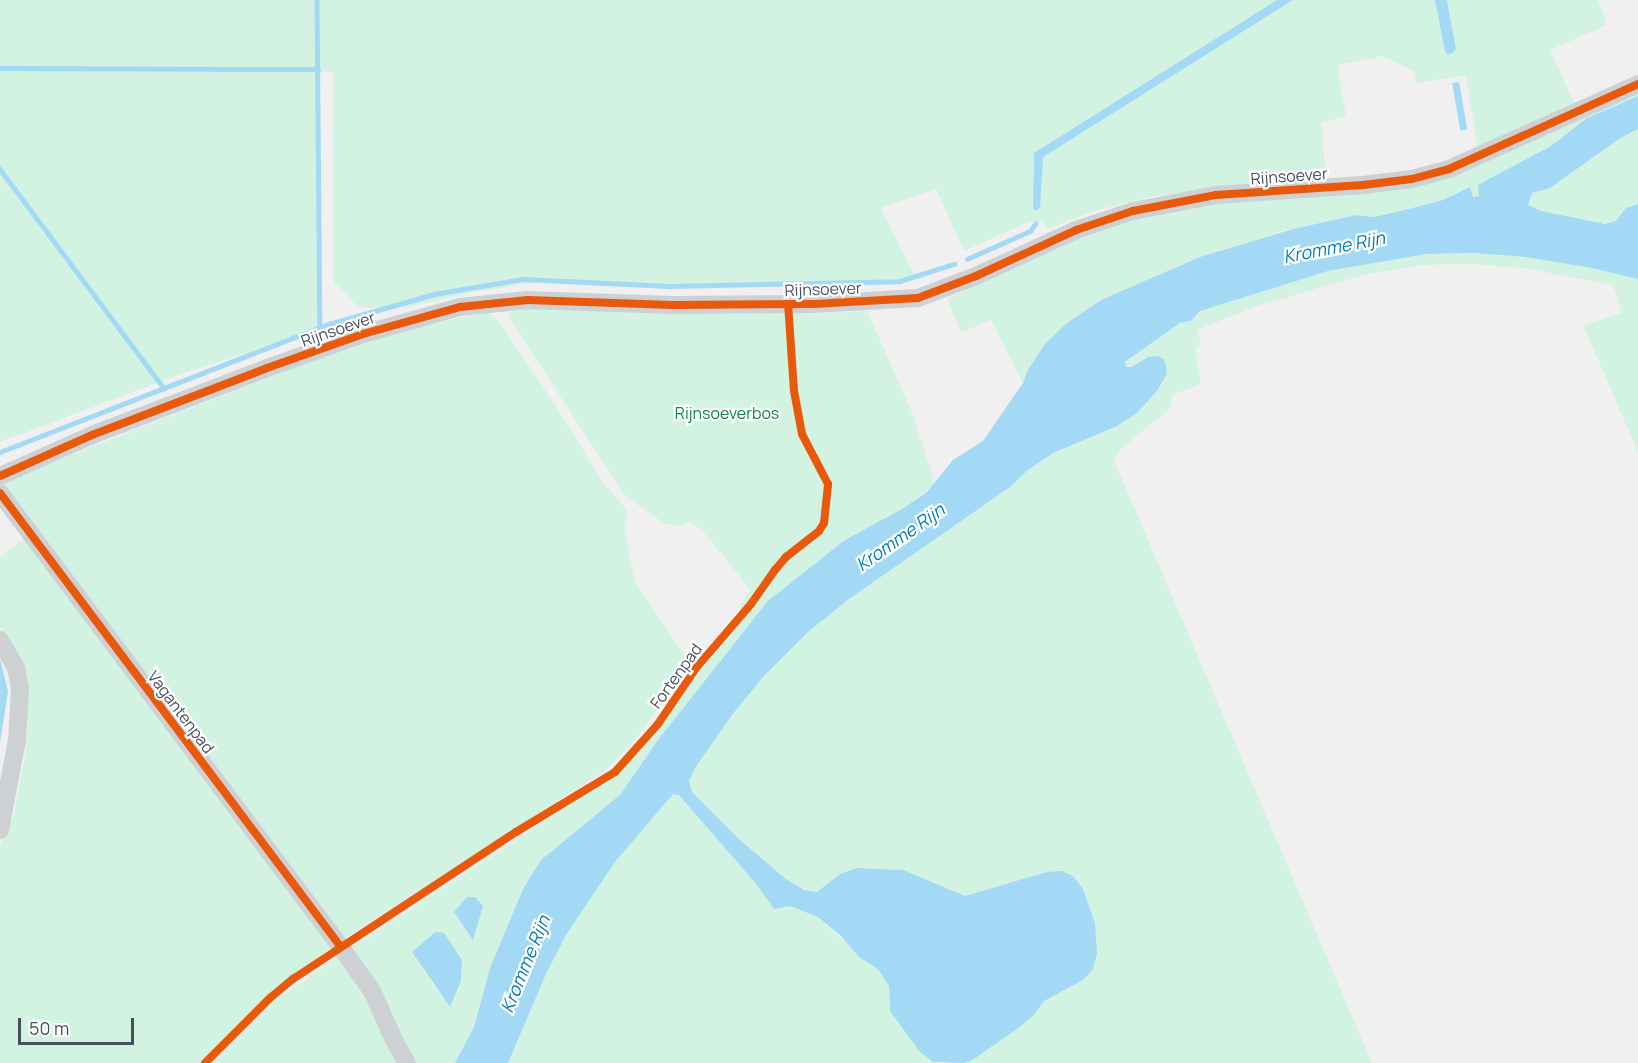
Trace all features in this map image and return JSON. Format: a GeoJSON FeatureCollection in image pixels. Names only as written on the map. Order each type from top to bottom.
{"type":"FeatureCollection","features":[{"type":"Feature","properties":{"kind":"street","name":"Rijnsoever"},"geometry":{"type":"LineString","coordinates":[[0,476],[92,435],[278,364],[363,334],[460,308],[528,300],[672,305],[814,304],[918,298],[976,276],[1076,230],[1133,211],[1216,195],[1363,185],[1412,179],[1449,169],[1638,84]]}},
{"type":"Feature","properties":{"kind":"street","name":"Vagantenpad"},"geometry":{"type":"LineString","coordinates":[[0,494],[340,946],[372,991],[407,1063]]}},
{"type":"Feature","properties":{"kind":"street"},"geometry":{"type":"LineString","coordinates":[[0,640],[15,668],[20,688],[17,740],[0,830]]}},
{"type":"Feature","properties":{"kind":"green space"},"geometry":{"type":"Polygon","coordinates":[[[0,0],[1277,0],[1034,153],[1033,209],[1041,180],[1042,157],[1293,0],[1435,0],[1447,54],[1453,53],[1456,49],[1447,0],[1598,0],[1607,25],[1550,50],[1576,106],[1478,150],[1466,75],[1417,83],[1414,71],[1382,56],[1337,65],[1346,116],[1321,123],[1326,180],[1247,184],[1150,197],[1097,210],[1047,229],[1043,222],[1029,222],[964,251],[936,189],[881,208],[916,279],[668,288],[539,282],[467,293],[410,307],[359,308],[334,282],[333,72],[318,72],[318,326],[265,347],[178,375],[0,442],[0,181],[7,189],[0,179],[0,0]]]}},
{"type":"Feature","properties":{"kind":"green space"},"geometry":{"type":"Polygon","coordinates":[[[1638,87],[1638,96],[1587,118],[1551,146],[1519,164],[1479,196],[1472,197],[1470,188],[1443,200],[1405,210],[1374,217],[1356,215],[1286,230],[1200,257],[1101,300],[1067,323],[1028,370],[1023,383],[991,320],[961,332],[947,299],[1080,234],[1115,221],[1210,200],[1383,188],[1638,87]]]}},
{"type":"Feature","properties":{"kind":"green space"},"geometry":{"type":"Polygon","coordinates":[[[1638,129],[1638,204],[1629,206],[1616,221],[1596,224],[1541,211],[1528,205],[1532,193],[1550,188],[1619,139],[1638,129]]]}},
{"type":"Feature","properties":{"kind":"green space"},"geometry":{"type":"Polygon","coordinates":[[[1475,253],[1525,257],[1592,268],[1638,279],[1638,452],[1583,325],[1622,313],[1613,285],[1524,268],[1473,264],[1420,265],[1363,275],[1257,306],[1197,330],[1201,344],[1195,350],[1201,384],[1172,395],[1170,409],[1123,447],[1114,460],[1372,1063],[963,1063],[986,1051],[1017,1029],[1034,1015],[1044,1001],[1083,980],[1095,923],[1083,889],[1047,872],[965,896],[903,870],[857,868],[817,892],[804,890],[786,879],[741,841],[692,792],[689,781],[695,768],[732,715],[764,676],[808,631],[849,599],[1010,487],[1028,470],[1054,453],[1117,426],[1137,413],[1157,391],[1167,374],[1136,364],[1126,367],[1125,363],[1180,323],[1191,321],[1200,311],[1328,271],[1426,254],[1475,253]]]}},
{"type":"Feature","properties":{"kind":"green space","name":"Rijnsoeverbos"},"geometry":{"type":"Polygon","coordinates":[[[516,307],[805,308],[807,314],[867,311],[911,410],[935,484],[902,509],[872,526],[750,623],[620,795],[541,860],[523,889],[490,968],[474,1027],[455,1063],[414,1063],[346,948],[360,943],[618,773],[616,772],[643,747],[680,694],[685,692],[697,677],[700,669],[744,617],[739,610],[750,589],[702,530],[690,521],[681,526],[664,523],[625,496],[509,314],[516,307]],[[435,932],[412,952],[433,985],[451,1006],[439,932],[435,932]]]}},
{"type":"Feature","properties":{"kind":"green space"},"geometry":{"type":"Polygon","coordinates":[[[489,312],[500,323],[556,406],[602,481],[627,510],[624,529],[635,582],[691,665],[633,742],[606,770],[346,938],[3,488],[9,481],[21,475],[295,367],[414,327],[489,312]]]}},
{"type":"Feature","properties":{"kind":"green space"},"geometry":{"type":"Polygon","coordinates":[[[24,538],[328,941],[330,948],[269,995],[201,1063],[0,1063],[0,845],[13,817],[25,757],[27,700],[13,647],[0,628],[0,558],[24,538]]]}},
{"type":"Feature","properties":{"kind":"green space"},"geometry":{"type":"Polygon","coordinates":[[[673,794],[679,794],[757,885],[774,909],[790,906],[818,917],[867,962],[878,968],[889,986],[890,1011],[936,1063],[508,1063],[546,974],[566,935],[615,862],[673,794]]]}},
{"type":"Feature","properties":{"kind":"green space"},"geometry":{"type":"Polygon","coordinates":[[[339,956],[350,968],[402,1063],[214,1063],[278,999],[339,956]]]}},
{"type":"Feature","properties":{"kind":"water"},"geometry":{"type":"Polygon","coordinates":[[[1277,0],[1293,0],[1043,157],[1040,207],[1036,211],[1033,209],[1034,153],[1277,0]]]}},
{"type":"Feature","properties":{"kind":"water"},"geometry":{"type":"Polygon","coordinates":[[[1435,0],[1447,0],[1456,49],[1453,53],[1447,54],[1445,51],[1435,0]]]}},
{"type":"Feature","properties":{"kind":"water"},"geometry":{"type":"Polygon","coordinates":[[[1459,82],[1467,129],[1460,130],[1452,83],[1459,82]]]}},
{"type":"Feature","properties":{"kind":"water","name":"Kromme Rijn"},"geometry":{"type":"Polygon","coordinates":[[[1638,96],[1638,129],[1619,139],[1550,188],[1532,193],[1528,205],[1541,211],[1605,224],[1616,221],[1626,208],[1638,204],[1638,279],[1592,268],[1525,257],[1475,253],[1426,254],[1328,271],[1200,311],[1191,321],[1180,323],[1125,362],[1126,367],[1131,367],[1148,357],[1158,356],[1164,359],[1166,367],[1167,374],[1157,391],[1137,413],[1117,426],[1053,453],[1028,470],[1010,487],[849,599],[809,631],[764,676],[732,715],[695,768],[689,781],[692,792],[741,841],[786,879],[804,890],[817,892],[840,874],[857,868],[903,870],[965,896],[1047,872],[1062,871],[1073,876],[1083,889],[1095,923],[1097,953],[1093,969],[1083,980],[1044,1001],[1034,1015],[1017,1029],[971,1061],[933,1062],[920,1052],[890,1011],[889,986],[878,969],[859,957],[841,936],[818,917],[790,906],[774,909],[757,885],[679,795],[673,794],[615,862],[566,935],[546,974],[508,1063],[455,1063],[474,1027],[490,968],[523,889],[541,860],[620,795],[658,740],[768,601],[845,540],[902,509],[927,492],[953,460],[983,441],[1023,383],[1028,370],[1045,344],[1067,323],[1101,300],[1200,257],[1293,229],[1356,215],[1374,217],[1405,210],[1443,200],[1470,187],[1473,197],[1479,196],[1478,185],[1551,146],[1587,118],[1638,96]]]}},
{"type":"Feature","properties":{"kind":"water"},"geometry":{"type":"Polygon","coordinates":[[[0,659],[8,691],[0,743],[0,659]]]}},
{"type":"Feature","properties":{"kind":"water"},"geometry":{"type":"Polygon","coordinates":[[[467,897],[475,897],[483,906],[473,940],[454,912],[467,897]]]}},
{"type":"Feature","properties":{"kind":"water"},"geometry":{"type":"Polygon","coordinates":[[[435,932],[444,933],[462,960],[461,981],[450,1007],[412,952],[435,932]]]}},
{"type":"Feature","properties":{"kind":"waterway"},"geometry":{"type":"LineString","coordinates":[[317,0],[320,328]]}},
{"type":"Feature","properties":{"kind":"waterway"},"geometry":{"type":"LineString","coordinates":[[0,68],[318,69]]}},
{"type":"Feature","properties":{"kind":"waterway"},"geometry":{"type":"LineString","coordinates":[[0,169],[164,388]]}},
{"type":"Feature","properties":{"kind":"waterway"},"geometry":{"type":"LineString","coordinates":[[967,259],[1030,231],[1035,224]]}},
{"type":"Feature","properties":{"kind":"waterway"},"geometry":{"type":"LineString","coordinates":[[0,452],[329,324],[434,294],[523,279],[669,286],[900,281],[954,264]]}},
{"type":"Feature","properties":{"kind":"cycle path"},"geometry":{"type":"LineString","coordinates":[[0,476],[92,435],[267,368],[363,334],[460,307],[528,300],[672,305],[814,304],[918,298],[976,276],[1076,230],[1133,211],[1216,195],[1363,185],[1412,179],[1449,169],[1638,84]]}},
{"type":"Feature","properties":{"kind":"cycle path","name":"Fortenpad"},"geometry":{"type":"LineString","coordinates":[[205,1063],[270,998],[293,979],[516,832],[615,772],[658,724],[696,668],[751,604],[786,557],[819,531],[824,523],[828,484],[802,434],[794,391],[788,304]]}},
{"type":"Feature","properties":{"kind":"cycle path"},"geometry":{"type":"LineString","coordinates":[[0,493],[340,946]]}}]}
